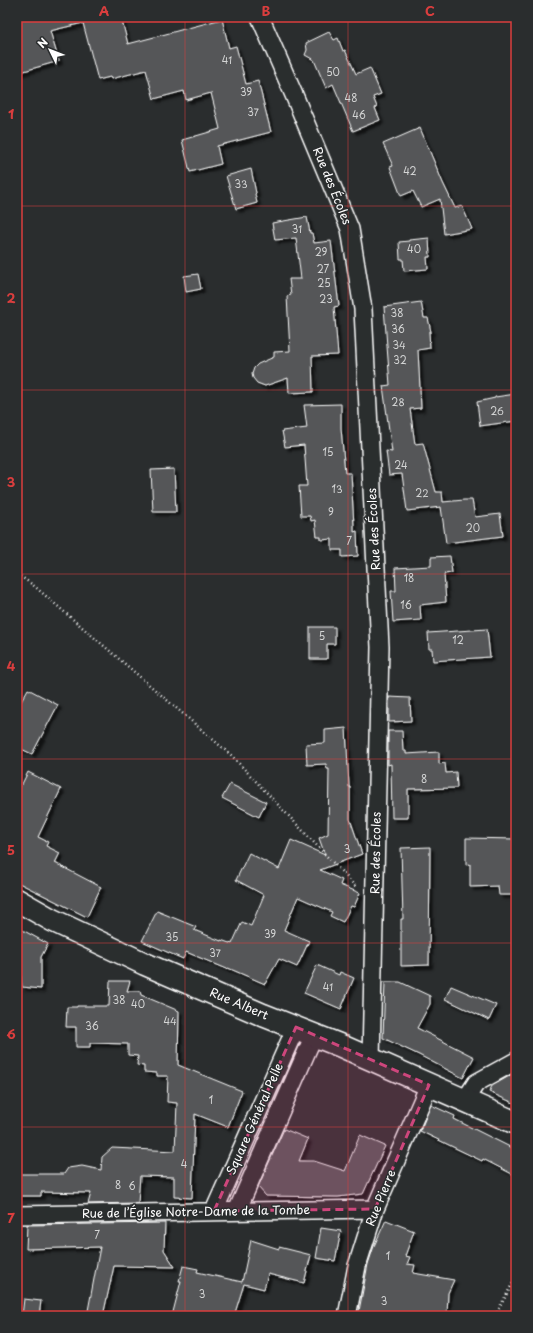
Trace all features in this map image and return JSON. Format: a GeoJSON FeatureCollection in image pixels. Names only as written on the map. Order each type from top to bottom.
{"type":"FeatureCollection","features":[{"type":"Feature","properties":{"kind":"street","name":"Rue des Écoles"},"geometry":{"type":"LineString","coordinates":[[260,17],[350,229],[363,309],[380,647],[371,1060]]}},
{"type":"Feature","properties":{"kind":"street","name":"Rue Albert"},"geometry":{"type":"LineString","coordinates":[[17,900],[52,920],[100,944],[516,1123]]}},
{"type":"Feature","properties":{"kind":"street","name":"Square Général Pelle"},"geometry":{"type":"LineString","coordinates":[[214,1211],[273,1080],[305,1031]]}},
{"type":"Feature","properties":{"kind":"street","name":"Square Général Pelle"},"geometry":{"type":"LineString","coordinates":[[237,1211],[291,1088],[305,1031]]}},
{"type":"Feature","properties":{"kind":"street"},"geometry":{"type":"LineString","coordinates":[[465,1100],[476,1083],[516,1061]]}},
{"type":"Feature","properties":{"kind":"street"},"geometry":{"type":"LineString","coordinates":[[273,1080],[291,1088]]}},
{"type":"Feature","properties":{"kind":"street","name":"Rue Pierre"},"geometry":{"type":"LineString","coordinates":[[347,1316],[357,1266],[375,1209],[429,1085]]}},
{"type":"Feature","properties":{"kind":"street"},"geometry":{"type":"LineString","coordinates":[[249,1134],[268,1142]]}},
{"type":"Feature","properties":{"kind":"street","name":"Rue de l’Église Notre-Dame de la Tombe"},"geometry":{"type":"LineString","coordinates":[[17,1216],[375,1209]]}},
{"type":"Feature","properties":{"kind":"path"},"geometry":{"type":"LineString","coordinates":[[17,574],[56,605],[230,755],[375,907]]}},
{"type":"Feature","properties":{"kind":"path"},"geometry":{"type":"LineString","coordinates":[[495,1316],[516,1277]]}},
{"type":"Feature","properties":{"kind":"highlighted area"},"geometry":{"type":"Polygon","coordinates":[[[296,1027],[429,1085],[375,1209],[214,1211],[296,1027]]]}},
{"type":"Feature","properties":{"kind":"building"},"geometry":{"type":"Polygon","coordinates":[[[17,17],[121,17],[128,44],[222,19],[229,48],[236,46],[246,84],[258,81],[271,132],[217,146],[221,164],[190,172],[182,140],[220,129],[211,93],[186,100],[184,91],[154,99],[146,70],[111,79],[110,77],[98,80],[83,23],[50,31],[59,61],[17,73],[17,17]]]}},
{"type":"Feature","properties":{"kind":"building"},"geometry":{"type":"Polygon","coordinates":[[[329,32],[334,40],[338,38],[343,51],[345,50],[356,74],[370,68],[381,94],[373,97],[377,107],[375,108],[380,120],[353,131],[333,84],[326,88],[314,60],[305,55],[307,50],[306,43],[329,32]]]}},
{"type":"Feature","properties":{"kind":"building"},"geometry":{"type":"Polygon","coordinates":[[[420,128],[455,208],[462,206],[472,229],[444,234],[440,199],[421,207],[413,191],[401,196],[390,167],[393,166],[383,144],[420,128]]]}},
{"type":"Feature","properties":{"kind":"building"},"geometry":{"type":"Polygon","coordinates":[[[251,169],[257,203],[236,209],[226,176],[251,169]]]}},
{"type":"Feature","properties":{"kind":"building"},"geometry":{"type":"Polygon","coordinates":[[[307,217],[310,233],[312,233],[314,243],[331,241],[339,306],[334,307],[338,355],[312,356],[313,392],[289,393],[288,378],[265,386],[257,383],[252,374],[254,368],[258,364],[274,357],[274,352],[290,351],[287,296],[291,295],[289,279],[301,279],[296,238],[275,240],[272,223],[307,217]]]}},
{"type":"Feature","properties":{"kind":"building"},"geometry":{"type":"Polygon","coordinates":[[[429,238],[430,257],[427,257],[428,269],[404,271],[403,259],[400,259],[399,242],[429,238]]]}},
{"type":"Feature","properties":{"kind":"building"},"geometry":{"type":"Polygon","coordinates":[[[198,274],[201,289],[186,292],[184,276],[198,274]]]}},
{"type":"Feature","properties":{"kind":"building"},"geometry":{"type":"Polygon","coordinates":[[[421,302],[424,318],[428,318],[431,332],[429,332],[430,348],[418,350],[421,408],[410,409],[415,444],[423,443],[436,492],[442,492],[443,502],[472,500],[475,517],[500,514],[503,536],[446,543],[441,507],[407,511],[402,474],[389,475],[386,451],[392,452],[383,386],[390,385],[384,307],[421,302]]]}},
{"type":"Feature","properties":{"kind":"building"},"geometry":{"type":"Polygon","coordinates":[[[516,394],[516,421],[480,426],[477,402],[495,397],[516,394]]]}},
{"type":"Feature","properties":{"kind":"building"},"geometry":{"type":"Polygon","coordinates":[[[341,404],[341,428],[345,473],[351,473],[354,532],[357,531],[358,556],[342,557],[342,550],[332,550],[332,539],[321,540],[321,537],[317,537],[315,520],[311,521],[310,516],[301,516],[299,486],[307,486],[304,445],[285,447],[282,431],[307,428],[304,405],[341,404]]]}},
{"type":"Feature","properties":{"kind":"building"},"geometry":{"type":"Polygon","coordinates":[[[174,469],[176,512],[153,512],[151,470],[174,469]]]}},
{"type":"Feature","properties":{"kind":"building"},"geometry":{"type":"Polygon","coordinates":[[[450,556],[452,573],[444,574],[446,602],[420,605],[421,620],[393,622],[391,591],[396,591],[395,568],[431,566],[431,557],[450,556]]]}},
{"type":"Feature","properties":{"kind":"building"},"geometry":{"type":"Polygon","coordinates":[[[310,627],[335,627],[335,644],[327,644],[327,659],[310,659],[310,627]]]}},
{"type":"Feature","properties":{"kind":"building"},"geometry":{"type":"Polygon","coordinates":[[[487,629],[490,657],[433,661],[432,649],[429,649],[428,633],[487,629]]]}},
{"type":"Feature","properties":{"kind":"building"},"geometry":{"type":"Polygon","coordinates":[[[28,689],[58,705],[32,754],[17,747],[17,709],[28,689]]]}},
{"type":"Feature","properties":{"kind":"building"},"geometry":{"type":"Polygon","coordinates":[[[389,697],[410,698],[411,721],[389,722],[389,697]]]}},
{"type":"Feature","properties":{"kind":"building"},"geometry":{"type":"Polygon","coordinates":[[[346,728],[350,787],[350,819],[362,854],[320,870],[342,880],[340,885],[360,893],[354,907],[351,906],[343,922],[330,916],[332,912],[298,897],[284,930],[309,941],[297,967],[279,959],[265,984],[186,952],[183,959],[142,941],[157,911],[196,927],[194,930],[232,944],[242,922],[251,926],[264,895],[236,880],[249,853],[279,869],[291,840],[325,855],[319,838],[328,834],[329,769],[327,769],[326,764],[307,765],[306,744],[325,743],[325,730],[346,728]]]}},
{"type":"Feature","properties":{"kind":"building"},"geometry":{"type":"Polygon","coordinates":[[[388,731],[402,731],[403,751],[406,751],[406,754],[439,752],[439,764],[445,763],[446,773],[456,772],[457,788],[408,789],[408,818],[392,818],[391,764],[388,765],[388,731]]]}},
{"type":"Feature","properties":{"kind":"building"},"geometry":{"type":"Polygon","coordinates":[[[28,772],[61,789],[38,837],[48,842],[46,846],[60,853],[55,863],[101,887],[87,917],[17,882],[17,794],[28,772]]]}},
{"type":"Feature","properties":{"kind":"building"},"geometry":{"type":"Polygon","coordinates":[[[230,784],[266,802],[259,817],[222,798],[230,784]]]}},
{"type":"Feature","properties":{"kind":"building"},"geometry":{"type":"Polygon","coordinates":[[[466,838],[516,839],[516,895],[499,895],[498,886],[470,887],[470,864],[466,865],[466,838]]]}},
{"type":"Feature","properties":{"kind":"building"},"geometry":{"type":"Polygon","coordinates":[[[430,847],[429,965],[401,966],[401,919],[403,919],[401,848],[430,847]]]}},
{"type":"Feature","properties":{"kind":"building"},"geometry":{"type":"Polygon","coordinates":[[[17,927],[48,944],[41,957],[41,989],[22,987],[21,976],[17,976],[17,927]]]}},
{"type":"Feature","properties":{"kind":"building"},"geometry":{"type":"Polygon","coordinates":[[[317,965],[339,975],[340,972],[354,978],[341,1009],[304,993],[317,965]]]}},
{"type":"Feature","properties":{"kind":"building"},"geometry":{"type":"Polygon","coordinates":[[[110,981],[130,981],[127,991],[140,991],[141,995],[179,1011],[178,1065],[242,1091],[228,1127],[195,1114],[192,1198],[174,1197],[174,1177],[140,1176],[138,1203],[88,1204],[91,1193],[41,1192],[41,1196],[17,1196],[17,1174],[64,1174],[68,1168],[82,1166],[101,1170],[102,1157],[112,1148],[175,1151],[177,1103],[167,1102],[168,1076],[157,1076],[157,1073],[144,1072],[144,1066],[137,1065],[138,1056],[128,1055],[128,1044],[90,1043],[90,1047],[76,1047],[76,1027],[66,1027],[67,1007],[109,1006],[110,981]]]}},
{"type":"Feature","properties":{"kind":"building"},"geometry":{"type":"Polygon","coordinates":[[[385,982],[400,982],[430,996],[430,1004],[417,1028],[474,1057],[463,1078],[383,1038],[385,982]]]}},
{"type":"Feature","properties":{"kind":"building"},"geometry":{"type":"Polygon","coordinates":[[[451,986],[496,1005],[489,1020],[445,999],[451,986]]]}},
{"type":"Feature","properties":{"kind":"building"},"geometry":{"type":"Polygon","coordinates":[[[516,1072],[516,1104],[489,1092],[492,1086],[516,1072]]]}},
{"type":"Feature","properties":{"kind":"building"},"geometry":{"type":"Polygon","coordinates":[[[431,1105],[455,1116],[454,1119],[516,1150],[516,1176],[483,1159],[482,1161],[420,1131],[431,1105]]]}},
{"type":"Feature","properties":{"kind":"building"},"geometry":{"type":"Polygon","coordinates":[[[284,1129],[308,1139],[299,1161],[314,1161],[345,1171],[360,1135],[385,1146],[363,1194],[338,1197],[266,1196],[258,1187],[284,1129]]]}},
{"type":"Feature","properties":{"kind":"building"},"geometry":{"type":"Polygon","coordinates":[[[386,1220],[414,1231],[405,1256],[410,1257],[407,1264],[415,1265],[413,1273],[454,1280],[448,1293],[447,1316],[358,1316],[368,1264],[374,1246],[386,1220]]]}},
{"type":"Feature","properties":{"kind":"building"},"geometry":{"type":"Polygon","coordinates":[[[165,1223],[164,1250],[175,1267],[114,1266],[103,1316],[87,1316],[100,1247],[26,1249],[27,1225],[165,1223]]]}},
{"type":"Feature","properties":{"kind":"building"},"geometry":{"type":"Polygon","coordinates":[[[321,1228],[341,1231],[335,1261],[316,1258],[321,1228]]]}},
{"type":"Feature","properties":{"kind":"building"},"geometry":{"type":"Polygon","coordinates":[[[251,1240],[279,1249],[279,1247],[311,1255],[304,1283],[268,1274],[264,1289],[244,1284],[234,1316],[172,1316],[181,1281],[179,1281],[183,1266],[198,1269],[197,1272],[242,1282],[251,1240]]]}},
{"type":"Feature","properties":{"kind":"building"},"geometry":{"type":"Polygon","coordinates":[[[24,1299],[41,1301],[39,1316],[22,1316],[24,1299]]]}}]}
